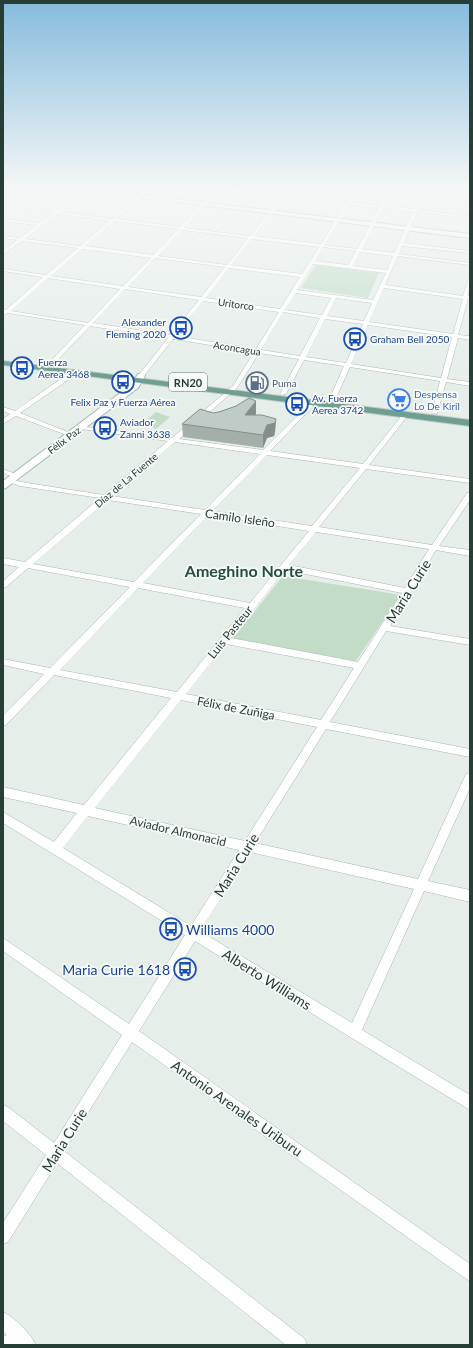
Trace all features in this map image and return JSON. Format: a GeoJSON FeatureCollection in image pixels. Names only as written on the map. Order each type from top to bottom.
{"type":"FeatureCollection","features":[{"type":"Feature","properties":{"kind":"main road","name":"RN20"},"geometry":{"type":"LineString","coordinates":[[3,358],[48,366],[470,423]]}},
{"type":"Feature","properties":{"kind":"main road","name":"RN20"},"geometry":{"type":"LineString","coordinates":[[3,363],[48,366],[74,372],[140,378]]}},
{"type":"Feature","properties":{"kind":"main road","name":"Félix Paz"},"geometry":{"type":"LineString","coordinates":[[10,481],[135,386],[140,378]]}},
{"type":"Feature","properties":{"kind":"main road","name":"RN20"},"geometry":{"type":"LineString","coordinates":[[231,390],[283,394],[470,417]]}},
{"type":"Feature","properties":{"kind":"street"},"geometry":{"type":"LineString","coordinates":[[4,313],[80,250]]}},
{"type":"Feature","properties":{"kind":"street"},"geometry":{"type":"LineString","coordinates":[[106,250],[303,276]]}},
{"type":"Feature","properties":{"kind":"street"},"geometry":{"type":"LineString","coordinates":[[48,366],[160,250]]}},
{"type":"Feature","properties":{"kind":"street"},"geometry":{"type":"LineString","coordinates":[[140,378],[241,250]]}},
{"type":"Feature","properties":{"kind":"street","name":"Díaz de La Fuente"},"geometry":{"type":"LineString","coordinates":[[3,585],[231,390],[320,250]]}},
{"type":"Feature","properties":{"kind":"street"},"geometry":{"type":"LineString","coordinates":[[350,267],[359,250],[470,264]]}},
{"type":"Feature","properties":{"kind":"street"},"geometry":{"type":"LineString","coordinates":[[332,400],[398,250]]}},
{"type":"Feature","properties":{"kind":"street"},"geometry":{"type":"LineString","coordinates":[[452,250],[470,252]]}},
{"type":"Feature","properties":{"kind":"street"},"geometry":{"type":"LineString","coordinates":[[312,262],[388,272]]}},
{"type":"Feature","properties":{"kind":"street","name":"Uritorco"},"geometry":{"type":"LineString","coordinates":[[3,270],[470,338]]}},
{"type":"Feature","properties":{"kind":"street"},"geometry":{"type":"LineString","coordinates":[[435,413],[455,336],[468,298],[470,280]]}},
{"type":"Feature","properties":{"kind":"street"},"geometry":{"type":"LineString","coordinates":[[382,286],[468,298]]}},
{"type":"Feature","properties":{"kind":"street"},"geometry":{"type":"LineString","coordinates":[[294,291],[375,302]]}},
{"type":"Feature","properties":{"kind":"street"},"geometry":{"type":"LineString","coordinates":[[283,394],[334,297]]}},
{"type":"Feature","properties":{"kind":"street","name":"Aconcagua"},"geometry":{"type":"LineString","coordinates":[[4,313],[88,324],[470,384]]}},
{"type":"Feature","properties":{"kind":"street"},"geometry":{"type":"LineString","coordinates":[[3,422],[74,372]]}},
{"type":"Feature","properties":{"kind":"street"},"geometry":{"type":"LineString","coordinates":[[3,722],[314,403]]}},
{"type":"Feature","properties":{"kind":"street"},"geometry":{"type":"LineString","coordinates":[[3,409],[71,435]]}},
{"type":"Feature","properties":{"kind":"street","name":"Luis Pasteur"},"geometry":{"type":"LineString","coordinates":[[55,849],[405,415]]}},
{"type":"Feature","properties":{"kind":"street"},"geometry":{"type":"LineString","coordinates":[[81,427],[470,481]]}},
{"type":"Feature","properties":{"kind":"street","name":"Camilo Isleño"},"geometry":{"type":"LineString","coordinates":[[3,471],[10,481],[20,484],[470,554]]}},
{"type":"Feature","properties":{"kind":"street","name":"Maria Curie"},"geometry":{"type":"LineString","coordinates":[[3,1237],[434,548],[470,495]]}},
{"type":"Feature","properties":{"kind":"street"},"geometry":{"type":"LineString","coordinates":[[3,561],[252,606]]}},
{"type":"Feature","properties":{"kind":"street"},"geometry":{"type":"LineString","coordinates":[[283,567],[407,591]]}},
{"type":"Feature","properties":{"kind":"street"},"geometry":{"type":"LineString","coordinates":[[384,628],[470,642]]}},
{"type":"Feature","properties":{"kind":"street"},"geometry":{"type":"LineString","coordinates":[[224,640],[361,666]]}},
{"type":"Feature","properties":{"kind":"street","name":"Félix de Zuñiga"},"geometry":{"type":"LineString","coordinates":[[3,662],[470,753]]}},
{"type":"Feature","properties":{"kind":"street"},"geometry":{"type":"LineString","coordinates":[[354,1033],[422,886],[470,777]]}},
{"type":"Feature","properties":{"kind":"street","name":"Aviador Almonacid"},"geometry":{"type":"LineString","coordinates":[[3,792],[470,896]]}},
{"type":"Feature","properties":{"kind":"street","name":"Alberto Williams"},"geometry":{"type":"LineString","coordinates":[[3,817],[470,1103]]}},
{"type":"Feature","properties":{"kind":"street","name":"Antonio Arenales Uriburu"},"geometry":{"type":"LineString","coordinates":[[3,944],[470,1273]]}},
{"type":"Feature","properties":{"kind":"street"},"geometry":{"type":"LineString","coordinates":[[3,1112],[299,1345]]}},
{"type":"Feature","properties":{"kind":"street"},"geometry":{"type":"LineString","coordinates":[[3,1320],[23,1340],[5,1345]]}},
{"type":"Feature","properties":{"kind":"green space"},"geometry":{"type":"Polygon","coordinates":[[[316,265],[379,273],[368,298],[301,288],[316,265]]]}},
{"type":"Feature","properties":{"kind":"green space"},"geometry":{"type":"Polygon","coordinates":[[[156,412],[170,417],[156,429],[142,424],[156,412]]]}},
{"type":"Feature","properties":{"kind":"green space"},"geometry":{"type":"Polygon","coordinates":[[[283,576],[401,595],[355,662],[233,638],[283,576]]]}},
{"type":"Feature","properties":{"kind":"building"},"geometry":{"type":"Polygon","coordinates":[[[249,398],[256,401],[245,415],[262,415],[276,419],[275,423],[267,425],[263,435],[182,424],[200,409],[213,413],[219,412],[236,406],[249,398]]]}},
{"type":"Feature","properties":{"kind":"place","name":"Alexander Fleming 2020"},"geometry":{"type":"Point","coordinates":[181,328]}},
{"type":"Feature","properties":{"kind":"place","name":"Graham Bell 2050"},"geometry":{"type":"Point","coordinates":[355,339]}},
{"type":"Feature","properties":{"kind":"place","name":"Fuerza Aerea 3468"},"geometry":{"type":"Point","coordinates":[22,368]}},
{"type":"Feature","properties":{"kind":"place","name":"Felix Paz y Fuerza Aérea"},"geometry":{"type":"Point","coordinates":[123,382]}},
{"type":"Feature","properties":{"kind":"place","name":"Puma"},"geometry":{"type":"Point","coordinates":[257,383]}},
{"type":"Feature","properties":{"kind":"place","name":"Despensa Lo De Kiril"},"geometry":{"type":"Point","coordinates":[399,400]}},
{"type":"Feature","properties":{"kind":"place","name":"Av. Fuerza Aerea 3742"},"geometry":{"type":"Point","coordinates":[297,404]}},
{"type":"Feature","properties":{"kind":"place","name":"Aviador Zanni 3638"},"geometry":{"type":"Point","coordinates":[105,428]}},
{"type":"Feature","properties":{"kind":"place","name":"Williams 4000"},"geometry":{"type":"Point","coordinates":[171,929]}},
{"type":"Feature","properties":{"kind":"place","name":"Maria Curie 1618"},"geometry":{"type":"Point","coordinates":[185,969]}},
{"type":"Feature","properties":{"kind":"district","name":"Ameghino Norte"},"geometry":{"type":"Point","coordinates":[244,570]}}]}
